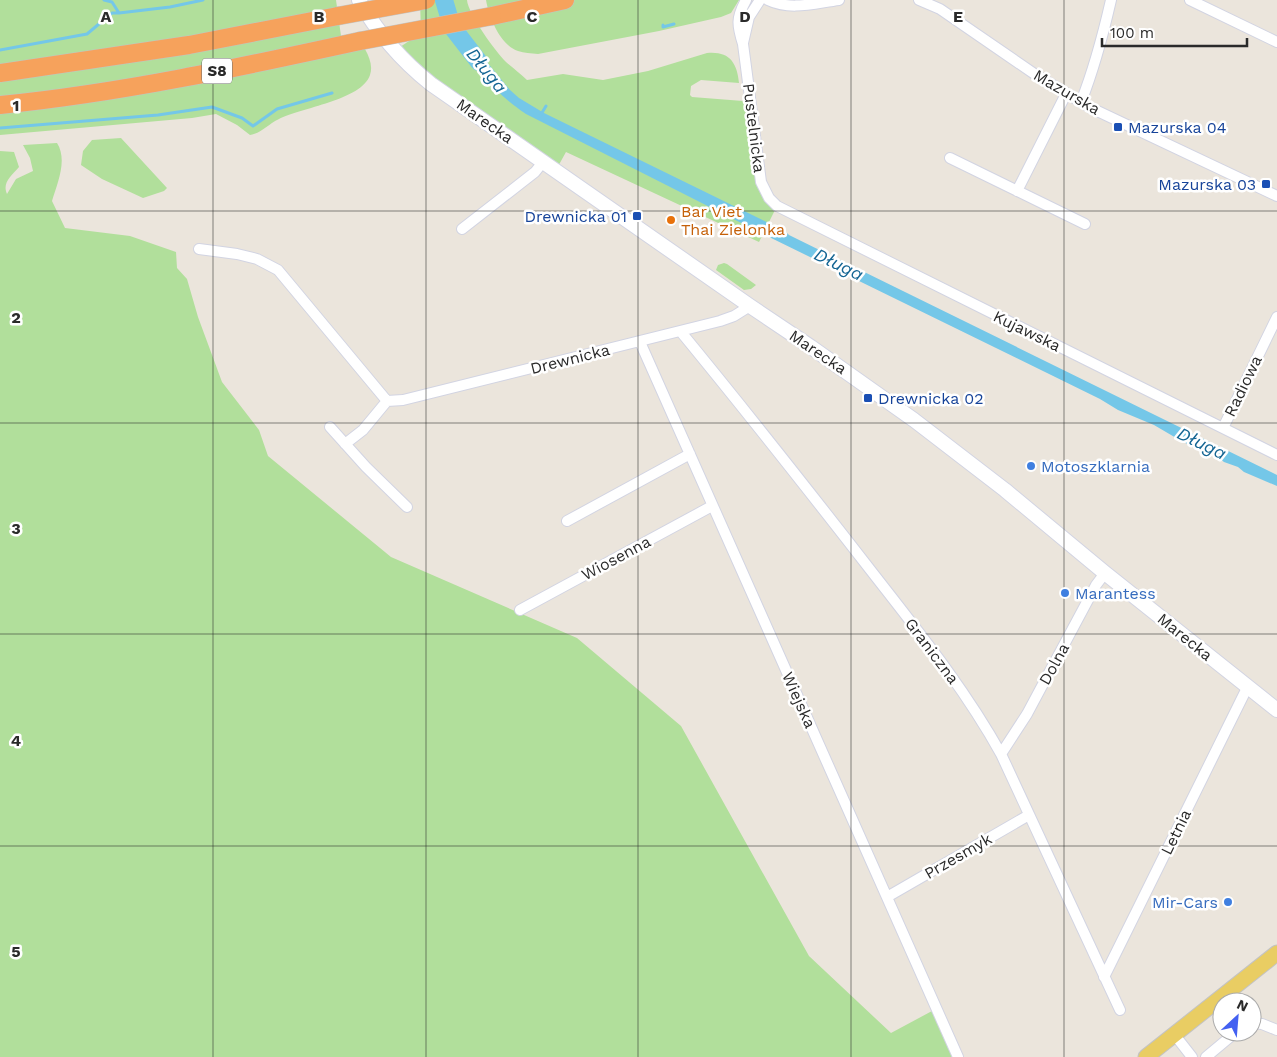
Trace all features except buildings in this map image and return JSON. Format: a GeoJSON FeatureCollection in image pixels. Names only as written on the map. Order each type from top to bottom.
{"type":"FeatureCollection","features":[{"type":"Feature","properties":{"kind":"highway","name":"S8"},"geometry":{"type":"LineString","coordinates":[[0,74],[189,45],[426,0]]}},
{"type":"Feature","properties":{"kind":"highway","name":"S8"},"geometry":{"type":"LineString","coordinates":[[0,105],[83,95],[200,75],[565,0]]}},
{"type":"Feature","properties":{"kind":"main road"},"geometry":{"type":"LineString","coordinates":[[1146,1057],[1277,954]]}},
{"type":"Feature","properties":{"kind":"street","name":"Marecka"},"geometry":{"type":"LineString","coordinates":[[359,0],[381,36],[414,71],[914,420],[1005,490],[1105,573],[1277,710]]}},
{"type":"Feature","properties":{"kind":"street","name":"Pustelnicka"},"geometry":{"type":"LineString","coordinates":[[746,0],[738,16],[737,28],[743,44],[761,182],[769,198],[777,206]]}},
{"type":"Feature","properties":{"kind":"street","name":"Pustelnicka"},"geometry":{"type":"LineString","coordinates":[[743,44],[749,17],[760,0]]}},
{"type":"Feature","properties":{"kind":"street"},"geometry":{"type":"LineString","coordinates":[[768,0],[792,6],[839,0]]}},
{"type":"Feature","properties":{"kind":"street","name":"Mazurska"},"geometry":{"type":"LineString","coordinates":[[920,0],[940,9],[1066,94],[1277,196]]}},
{"type":"Feature","properties":{"kind":"street"},"geometry":{"type":"LineString","coordinates":[[1081,102],[1098,51],[1111,0]]}},
{"type":"Feature","properties":{"kind":"street"},"geometry":{"type":"LineString","coordinates":[[1190,0],[1277,42]]}},
{"type":"Feature","properties":{"kind":"street"},"geometry":{"type":"LineString","coordinates":[[1017,191],[1066,94]]}},
{"type":"Feature","properties":{"kind":"street"},"geometry":{"type":"LineString","coordinates":[[950,158],[1084,224]]}},
{"type":"Feature","properties":{"kind":"street"},"geometry":{"type":"LineString","coordinates":[[462,229],[536,172],[543,162]]}},
{"type":"Feature","properties":{"kind":"street","name":"Kujawska"},"geometry":{"type":"LineString","coordinates":[[777,206],[1277,455]]}},
{"type":"Feature","properties":{"kind":"street"},"geometry":{"type":"LineString","coordinates":[[199,249],[237,254],[257,259],[278,270],[387,401],[363,430],[345,444]]}},
{"type":"Feature","properties":{"kind":"street","name":"Drewnicka"},"geometry":{"type":"LineString","coordinates":[[387,401],[403,400],[681,332],[728,319],[750,306]]}},
{"type":"Feature","properties":{"kind":"street","name":"Radiowa"},"geometry":{"type":"LineString","coordinates":[[1223,428],[1277,316]]}},
{"type":"Feature","properties":{"kind":"street","name":"Graniczna"},"geometry":{"type":"LineString","coordinates":[[681,332],[776,448],[940,660],[983,722],[1001,754],[1120,1010]]}},
{"type":"Feature","properties":{"kind":"street","name":"Wiejska"},"geometry":{"type":"LineString","coordinates":[[640,342],[958,1057]]}},
{"type":"Feature","properties":{"kind":"street"},"geometry":{"type":"LineString","coordinates":[[330,427],[366,468],[407,507]]}},
{"type":"Feature","properties":{"kind":"street"},"geometry":{"type":"LineString","coordinates":[[567,521],[690,454]]}},
{"type":"Feature","properties":{"kind":"street","name":"Wiosenna"},"geometry":{"type":"LineString","coordinates":[[520,610],[712,506]]}},
{"type":"Feature","properties":{"kind":"street","name":"Dolna"},"geometry":{"type":"LineString","coordinates":[[1001,754],[1027,714],[1096,585],[1105,573]]}},
{"type":"Feature","properties":{"kind":"street","name":"Letnia"},"geometry":{"type":"LineString","coordinates":[[1104,977],[1248,686]]}},
{"type":"Feature","properties":{"kind":"street","name":"Przesmyk"},"geometry":{"type":"LineString","coordinates":[[887,897],[1029,815]]}},
{"type":"Feature","properties":{"kind":"street"},"geometry":{"type":"LineString","coordinates":[[1262,1024],[1277,1030]]}},
{"type":"Feature","properties":{"kind":"street"},"geometry":{"type":"LineString","coordinates":[[1174,1034],[1192,1057]]}},
{"type":"Feature","properties":{"kind":"street"},"geometry":{"type":"LineString","coordinates":[[1206,1057],[1224,1042]]}},
{"type":"Feature","properties":{"kind":"green space"},"geometry":{"type":"Polygon","coordinates":[[[0,0],[336,0],[341,36],[355,33],[369,58],[371,64],[370,75],[365,84],[343,97],[289,115],[250,135],[237,125],[216,114],[192,118],[0,135],[0,0]]]}},
{"type":"Feature","properties":{"kind":"green space"},"geometry":{"type":"Polygon","coordinates":[[[420,0],[467,0],[477,23],[496,50],[506,62],[527,80],[563,74],[603,80],[648,71],[707,53],[721,54],[731,59],[736,69],[739,83],[701,80],[691,86],[690,95],[692,97],[743,101],[750,109],[749,132],[756,144],[761,182],[777,206],[759,242],[566,152],[556,170],[394,51],[421,33],[420,0]]]}},
{"type":"Feature","properties":{"kind":"green space"},"geometry":{"type":"Polygon","coordinates":[[[486,0],[739,0],[731,13],[721,17],[538,54],[518,51],[506,43],[496,30],[486,0]]]}},
{"type":"Feature","properties":{"kind":"green space"},"geometry":{"type":"Polygon","coordinates":[[[121,138],[167,188],[164,191],[143,198],[102,179],[81,165],[83,151],[92,140],[121,138]]]}},
{"type":"Feature","properties":{"kind":"green space"},"geometry":{"type":"Polygon","coordinates":[[[57,143],[62,157],[62,164],[52,201],[65,228],[130,236],[176,252],[177,268],[187,279],[198,317],[222,382],[259,430],[268,456],[391,557],[577,638],[681,726],[809,956],[891,1033],[932,1011],[952,1057],[0,1057],[0,151],[14,152],[19,167],[6,183],[7,194],[16,179],[33,171],[30,158],[23,145],[57,143]]]}},
{"type":"Feature","properties":{"kind":"green space"},"geometry":{"type":"Polygon","coordinates":[[[724,263],[756,285],[751,289],[744,290],[716,270],[718,265],[724,263]]]}},
{"type":"Feature","properties":{"kind":"water"},"geometry":{"type":"Polygon","coordinates":[[[471,43],[510,90],[519,98],[544,113],[1277,475],[1277,486],[1183,442],[1154,425],[1118,410],[1100,399],[763,234],[526,114],[506,99],[490,83],[460,45],[471,43]]]}},
{"type":"Feature","properties":{"kind":"waterway"},"geometry":{"type":"LineString","coordinates":[[104,0],[112,2],[119,13],[170,7],[203,0]]}},
{"type":"Feature","properties":{"kind":"waterway","name":"Długa"},"geometry":{"type":"LineString","coordinates":[[444,0],[452,27],[479,62]]}},
{"type":"Feature","properties":{"kind":"waterway"},"geometry":{"type":"LineString","coordinates":[[0,50],[87,34],[112,13],[119,13]]}},
{"type":"Feature","properties":{"kind":"waterway"},"geometry":{"type":"LineString","coordinates":[[663,25],[663,27],[674,24]]}},
{"type":"Feature","properties":{"kind":"waterway"},"geometry":{"type":"LineString","coordinates":[[0,128],[158,115],[212,107],[242,118],[253,126],[277,109],[332,93]]}},
{"type":"Feature","properties":{"kind":"waterway"},"geometry":{"type":"LineString","coordinates":[[540,116],[546,106]]}},
{"type":"Feature","properties":{"kind":"place","name":"Mazurska 04"},"geometry":{"type":"Point","coordinates":[1118,127]}},
{"type":"Feature","properties":{"kind":"place","name":"Mazurska 03"},"geometry":{"type":"Point","coordinates":[1266,184]}},
{"type":"Feature","properties":{"kind":"place","name":"Drewnicka 01"},"geometry":{"type":"Point","coordinates":[637,216]}},
{"type":"Feature","properties":{"kind":"place","name":"Bar Viet Thai Zielonka"},"geometry":{"type":"Point","coordinates":[671,220]}},
{"type":"Feature","properties":{"kind":"place","name":"Drewnicka 02"},"geometry":{"type":"Point","coordinates":[868,398]}},
{"type":"Feature","properties":{"kind":"place","name":"Motoszklarnia"},"geometry":{"type":"Point","coordinates":[1031,466]}},
{"type":"Feature","properties":{"kind":"place","name":"Marantess"},"geometry":{"type":"Point","coordinates":[1065,593]}},
{"type":"Feature","properties":{"kind":"place","name":"Mir-Cars"},"geometry":{"type":"Point","coordinates":[1228,902]}}]}
